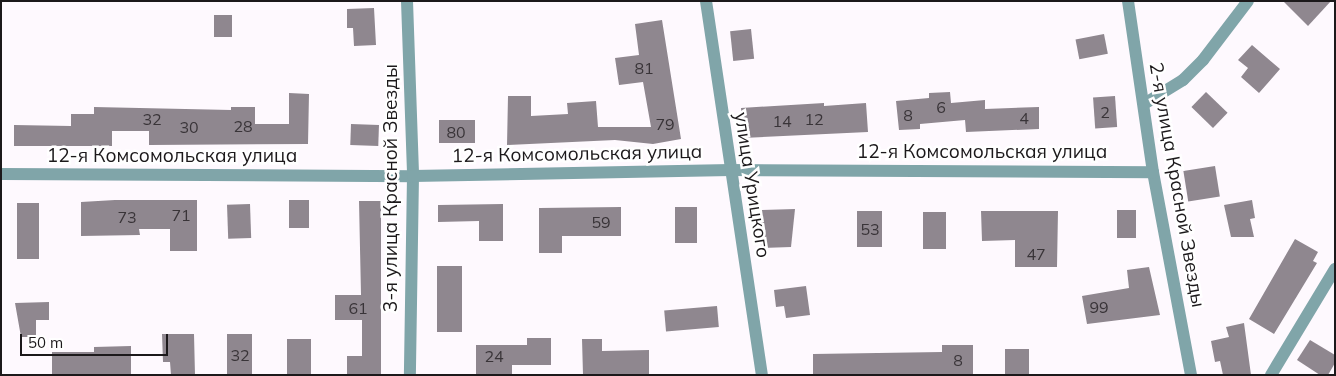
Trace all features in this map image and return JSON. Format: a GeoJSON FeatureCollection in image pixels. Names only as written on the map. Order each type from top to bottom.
{"type":"FeatureCollection","features":[{"type":"Feature","properties":{"kind":"street","name":"3-я улица Красной Звезды"},"geometry":{"type":"LineString","coordinates":[[407,1],[413,176],[410,375]]}},
{"type":"Feature","properties":{"kind":"street","name":"улица Урицкого"},"geometry":{"type":"LineString","coordinates":[[706,1],[762,375]]}},
{"type":"Feature","properties":{"kind":"street","name":"2-я улица Красной Звезды"},"geometry":{"type":"LineString","coordinates":[[1128,1],[1153,172],[1191,375]]}},
{"type":"Feature","properties":{"kind":"street"},"geometry":{"type":"LineString","coordinates":[[1144,104],[1183,80],[1203,60],[1248,1]]}},
{"type":"Feature","properties":{"kind":"street","name":"12-я Комсомольская улица"},"geometry":{"type":"LineString","coordinates":[[1,174],[413,176],[731,170],[1153,172]]}},
{"type":"Feature","properties":{"kind":"street"},"geometry":{"type":"LineString","coordinates":[[1271,375],[1335,268]]}},
{"type":"Feature","properties":{"kind":"building"},"geometry":{"type":"Polygon","coordinates":[[[1283,1],[1331,1],[1308,26],[1283,1]]]}},
{"type":"Feature","properties":{"kind":"building"},"geometry":{"type":"Polygon","coordinates":[[[374,8],[376,45],[354,46],[353,28],[347,28],[347,9],[374,8]]]}},
{"type":"Feature","properties":{"kind":"building"},"geometry":{"type":"Polygon","coordinates":[[[214,15],[232,15],[232,37],[214,37],[214,15]]]}},
{"type":"Feature","properties":{"kind":"building"},"geometry":{"type":"Polygon","coordinates":[[[662,20],[681,139],[653,144],[615,140],[507,145],[508,96],[531,96],[531,116],[568,114],[567,103],[596,101],[598,127],[651,127],[643,82],[619,85],[615,58],[639,55],[635,24],[662,20]]]}},
{"type":"Feature","properties":{"kind":"building"},"geometry":{"type":"Polygon","coordinates":[[[751,29],[754,59],[733,61],[730,31],[751,29]]]}},
{"type":"Feature","properties":{"kind":"building"},"geometry":{"type":"Polygon","coordinates":[[[1104,34],[1108,54],[1079,59],[1076,40],[1104,34]]]}},
{"type":"Feature","properties":{"kind":"building"},"geometry":{"type":"Polygon","coordinates":[[[1252,45],[1280,69],[1259,93],[1241,77],[1248,68],[1238,60],[1252,45]]]}},
{"type":"Feature","properties":{"kind":"building"},"geometry":{"type":"Polygon","coordinates":[[[950,92],[951,103],[985,100],[985,109],[1039,107],[1039,129],[966,132],[965,120],[920,124],[920,129],[899,130],[896,101],[929,98],[929,93],[950,92]]]}},
{"type":"Feature","properties":{"kind":"building"},"geometry":{"type":"Polygon","coordinates":[[[1206,92],[1228,113],[1213,128],[1191,107],[1206,92]]]}},
{"type":"Feature","properties":{"kind":"building"},"geometry":{"type":"Polygon","coordinates":[[[289,93],[309,94],[308,144],[149,145],[149,131],[112,131],[112,146],[14,146],[14,125],[71,126],[71,114],[94,114],[94,107],[231,110],[231,107],[255,107],[255,124],[289,124],[289,93]]]}},
{"type":"Feature","properties":{"kind":"building"},"geometry":{"type":"Polygon","coordinates":[[[1115,96],[1117,127],[1095,128],[1093,98],[1115,96]]]}},
{"type":"Feature","properties":{"kind":"building"},"geometry":{"type":"Polygon","coordinates":[[[824,103],[824,106],[866,103],[868,132],[743,138],[741,108],[824,103]]]}},
{"type":"Feature","properties":{"kind":"building"},"geometry":{"type":"Polygon","coordinates":[[[439,120],[475,120],[475,143],[439,143],[439,120]]]}},
{"type":"Feature","properties":{"kind":"building"},"geometry":{"type":"Polygon","coordinates":[[[351,124],[379,125],[378,146],[350,145],[351,124]]]}},
{"type":"Feature","properties":{"kind":"building"},"geometry":{"type":"Polygon","coordinates":[[[1215,166],[1220,197],[1188,202],[1183,171],[1215,166]]]}},
{"type":"Feature","properties":{"kind":"building"},"geometry":{"type":"Polygon","coordinates":[[[197,200],[197,251],[170,251],[170,229],[139,229],[140,235],[81,236],[81,202],[197,200]]]}},
{"type":"Feature","properties":{"kind":"building"},"geometry":{"type":"Polygon","coordinates":[[[289,200],[309,200],[309,228],[289,228],[289,200]]]}},
{"type":"Feature","properties":{"kind":"building"},"geometry":{"type":"Polygon","coordinates":[[[1252,200],[1255,218],[1250,219],[1254,237],[1231,237],[1224,205],[1252,200]]]}},
{"type":"Feature","properties":{"kind":"building"},"geometry":{"type":"Polygon","coordinates":[[[359,201],[381,201],[381,375],[347,375],[347,356],[362,356],[362,320],[335,320],[335,295],[361,295],[359,201]]]}},
{"type":"Feature","properties":{"kind":"building"},"geometry":{"type":"Polygon","coordinates":[[[17,203],[39,203],[39,259],[17,259],[17,203]]]}},
{"type":"Feature","properties":{"kind":"building"},"geometry":{"type":"Polygon","coordinates":[[[250,204],[251,238],[228,239],[227,205],[250,204]]]}},
{"type":"Feature","properties":{"kind":"building"},"geometry":{"type":"Polygon","coordinates":[[[503,204],[503,241],[479,241],[479,221],[438,222],[438,205],[503,204]]]}},
{"type":"Feature","properties":{"kind":"building"},"geometry":{"type":"Polygon","coordinates":[[[621,207],[621,236],[562,236],[562,253],[539,253],[539,208],[621,207]]]}},
{"type":"Feature","properties":{"kind":"building"},"geometry":{"type":"Polygon","coordinates":[[[675,207],[697,207],[697,243],[675,243],[675,207]]]}},
{"type":"Feature","properties":{"kind":"building"},"geometry":{"type":"Polygon","coordinates":[[[795,209],[791,247],[761,248],[760,210],[795,209]]]}},
{"type":"Feature","properties":{"kind":"building"},"geometry":{"type":"Polygon","coordinates":[[[1117,210],[1136,210],[1136,238],[1117,238],[1117,210]]]}},
{"type":"Feature","properties":{"kind":"building"},"geometry":{"type":"Polygon","coordinates":[[[857,211],[882,211],[882,247],[857,247],[857,211]]]}},
{"type":"Feature","properties":{"kind":"building"},"geometry":{"type":"Polygon","coordinates":[[[981,211],[1058,211],[1057,267],[1015,267],[1015,240],[982,241],[981,211]]]}},
{"type":"Feature","properties":{"kind":"building"},"geometry":{"type":"Polygon","coordinates":[[[923,212],[946,212],[946,249],[923,249],[923,212]]]}},
{"type":"Feature","properties":{"kind":"building"},"geometry":{"type":"Polygon","coordinates":[[[1295,239],[1318,252],[1313,261],[1317,263],[1274,334],[1249,319],[1295,239]]]}},
{"type":"Feature","properties":{"kind":"building"},"geometry":{"type":"Polygon","coordinates":[[[437,266],[462,266],[462,332],[437,332],[437,266]]]}},
{"type":"Feature","properties":{"kind":"building"},"geometry":{"type":"Polygon","coordinates":[[[1149,267],[1160,315],[1087,324],[1082,296],[1129,288],[1127,270],[1149,267]]]}},
{"type":"Feature","properties":{"kind":"building"},"geometry":{"type":"Polygon","coordinates":[[[806,286],[810,315],[786,318],[784,306],[776,307],[774,290],[806,286]]]}},
{"type":"Feature","properties":{"kind":"building"},"geometry":{"type":"Polygon","coordinates":[[[49,302],[49,320],[36,320],[36,337],[21,337],[15,303],[49,302]]]}},
{"type":"Feature","properties":{"kind":"building"},"geometry":{"type":"Polygon","coordinates":[[[717,306],[719,327],[666,332],[664,311],[717,306]]]}},
{"type":"Feature","properties":{"kind":"building"},"geometry":{"type":"Polygon","coordinates":[[[1244,323],[1251,375],[1223,375],[1220,361],[1215,362],[1211,341],[1229,337],[1226,327],[1244,323]]]}},
{"type":"Feature","properties":{"kind":"building"},"geometry":{"type":"Polygon","coordinates":[[[162,334],[194,334],[195,375],[171,375],[170,362],[163,362],[162,334]]]}},
{"type":"Feature","properties":{"kind":"building"},"geometry":{"type":"Polygon","coordinates":[[[227,334],[252,334],[252,375],[227,375],[227,334]]]}},
{"type":"Feature","properties":{"kind":"building"},"geometry":{"type":"Polygon","coordinates":[[[527,338],[551,338],[551,365],[512,365],[512,375],[476,375],[476,345],[527,345],[527,338]]]}},
{"type":"Feature","properties":{"kind":"building"},"geometry":{"type":"Polygon","coordinates":[[[287,339],[311,339],[311,375],[287,375],[287,339]]]}},
{"type":"Feature","properties":{"kind":"building"},"geometry":{"type":"Polygon","coordinates":[[[582,339],[602,339],[602,351],[649,350],[649,375],[583,375],[582,339]]]}},
{"type":"Feature","properties":{"kind":"building"},"geometry":{"type":"Polygon","coordinates":[[[1310,340],[1335,355],[1335,363],[1328,375],[1320,375],[1297,360],[1310,340]]]}},
{"type":"Feature","properties":{"kind":"building"},"geometry":{"type":"Polygon","coordinates":[[[942,345],[973,345],[973,375],[813,375],[813,354],[942,352],[942,345]]]}},
{"type":"Feature","properties":{"kind":"building"},"geometry":{"type":"Polygon","coordinates":[[[131,346],[131,375],[52,375],[52,352],[94,352],[94,347],[131,346]]]}},
{"type":"Feature","properties":{"kind":"building"},"geometry":{"type":"Polygon","coordinates":[[[1005,349],[1029,349],[1029,375],[1005,375],[1005,349]]]}}]}
